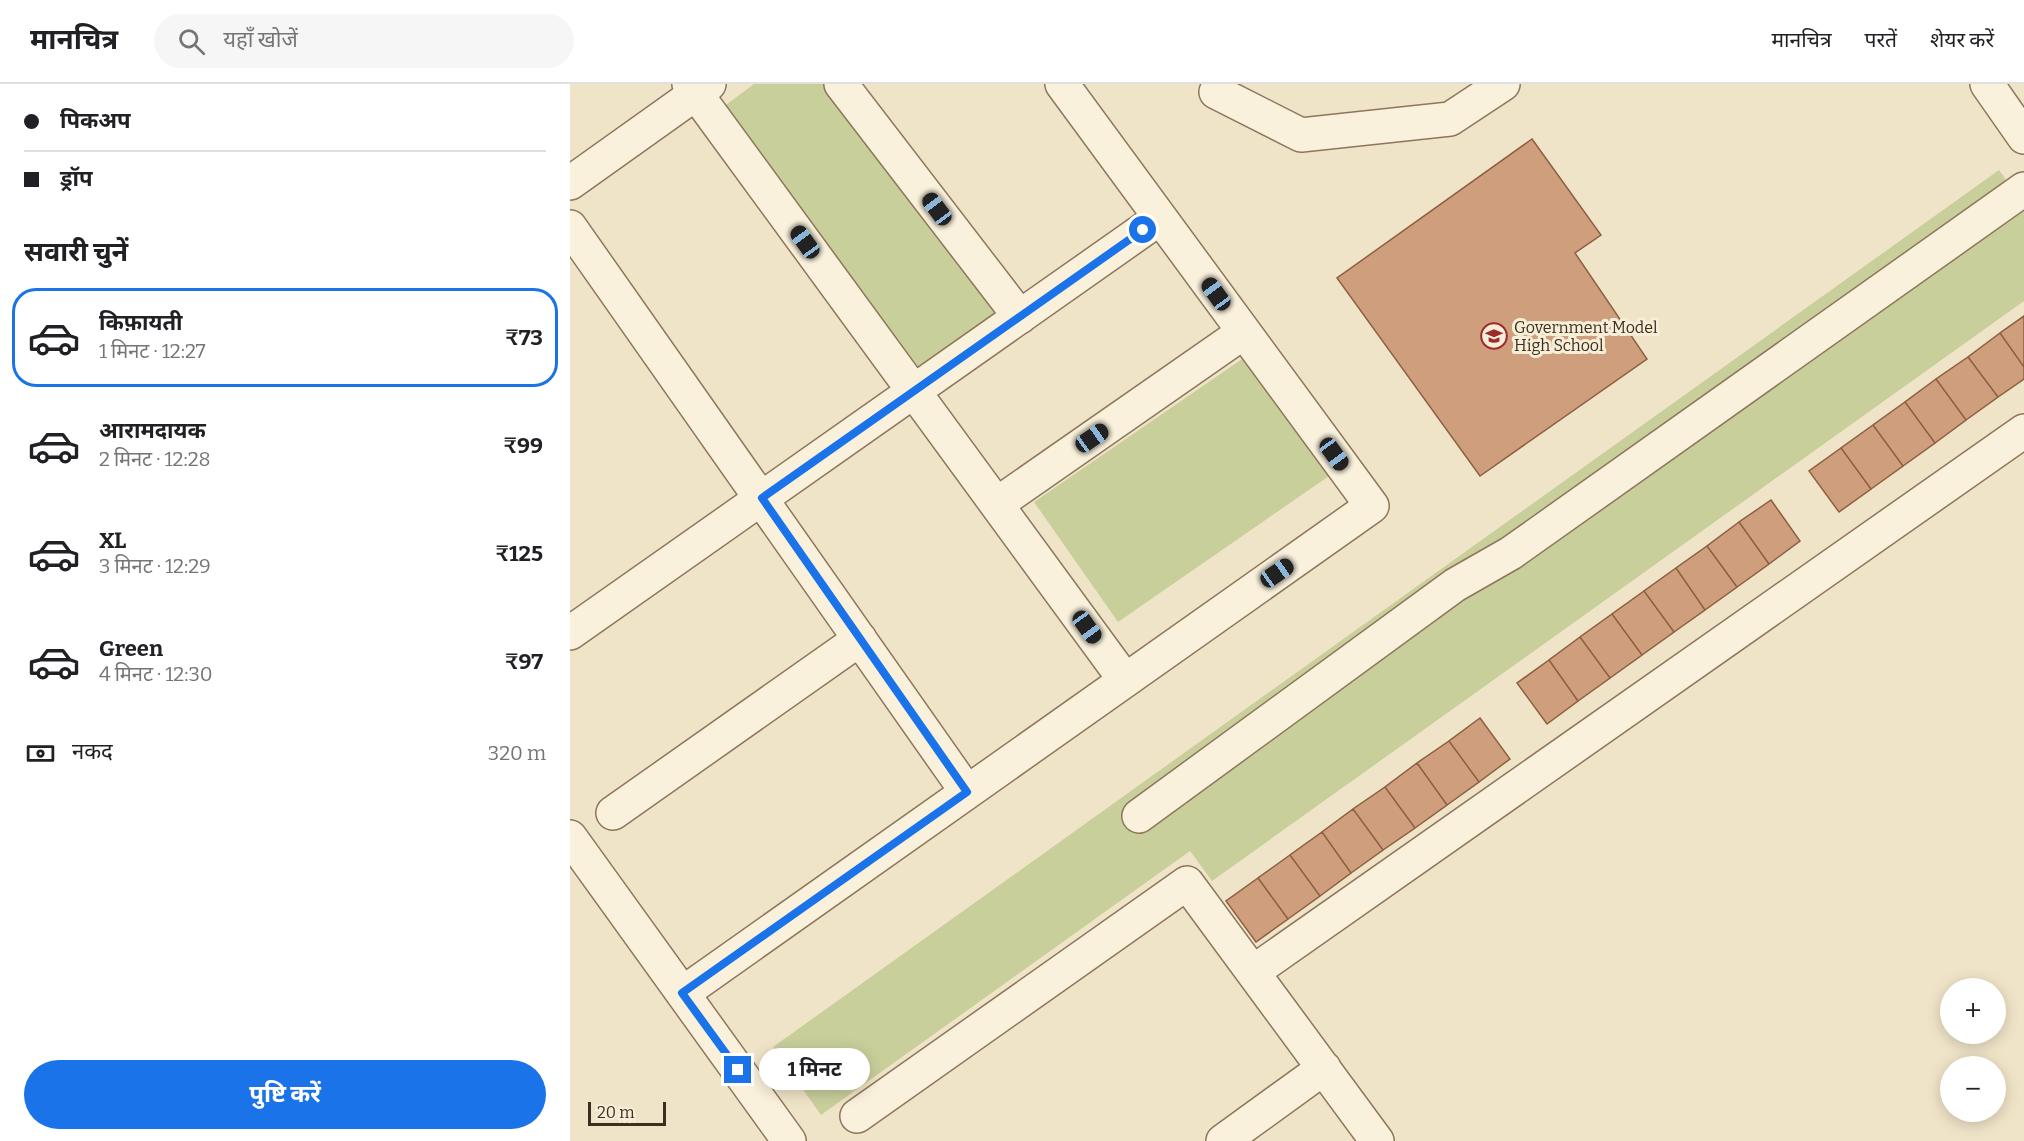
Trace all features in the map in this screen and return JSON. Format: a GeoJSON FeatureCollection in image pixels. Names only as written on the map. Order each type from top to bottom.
{"type":"FeatureCollection","features":[{"type":"Feature","properties":{"kind":"street"},"geometry":{"type":"LineString","coordinates":[[841,84],[1020,317]]}},
{"type":"Feature","properties":{"kind":"street"},"geometry":{"type":"LineString","coordinates":[[682,993],[1372,506],[1062,84]]}},
{"type":"Feature","properties":{"kind":"street"},"geometry":{"type":"LineString","coordinates":[[1216,92],[1302,135],[1450,119],[1503,84]]}},
{"type":"Feature","properties":{"kind":"street"},"geometry":{"type":"LineString","coordinates":[[1987,84],[2021,128]]}},
{"type":"Feature","properties":{"kind":"street"},"geometry":{"type":"LineString","coordinates":[[570,183],[698,87],[914,391],[1125,680]]}},
{"type":"Feature","properties":{"kind":"street"},"geometry":{"type":"LineString","coordinates":[[1139,816],[1455,585],[1511,553],[2024,189]]}},
{"type":"Feature","properties":{"kind":"street"},"geometry":{"type":"LineString","coordinates":[[570,633],[1160,218]]}},
{"type":"Feature","properties":{"kind":"street"},"geometry":{"type":"LineString","coordinates":[[570,226],[967,792]]}},
{"type":"Feature","properties":{"kind":"street"},"geometry":{"type":"LineString","coordinates":[[997,504],[1244,332]]}},
{"type":"Feature","properties":{"kind":"street"},"geometry":{"type":"LineString","coordinates":[[1253,972],[2024,431]]}},
{"type":"Feature","properties":{"kind":"street"},"geometry":{"type":"LineString","coordinates":[[613,813],[860,639]]}},
{"type":"Feature","properties":{"kind":"street"},"geometry":{"type":"LineString","coordinates":[[570,837],[789,1141]]}},
{"type":"Feature","properties":{"kind":"street"},"geometry":{"type":"LineString","coordinates":[[857,1116],[1187,883],[1377,1141]]}},
{"type":"Feature","properties":{"kind":"street"},"geometry":{"type":"LineString","coordinates":[[1223,1141],[1324,1068]]}},
{"type":"Feature","properties":{"kind":"green space"},"geometry":{"type":"Polygon","coordinates":[[[754,84],[826,84],[1001,317],[924,374],[723,107],[754,84]]]}},
{"type":"Feature","properties":{"kind":"green space"},"geometry":{"type":"Polygon","coordinates":[[[1999,170],[2024,205],[2024,301],[1212,881],[1190,851],[821,1115],[773,1047],[1999,170]]]}},
{"type":"Feature","properties":{"kind":"green space"},"geometry":{"type":"Polygon","coordinates":[[[1245,357],[1329,476],[1118,622],[1034,502],[1245,357]]]}},
{"type":"Feature","properties":{"kind":"building"},"geometry":{"type":"Polygon","coordinates":[[[1532,139],[1601,235],[1575,253],[1647,359],[1480,476],[1337,278],[1532,139]]]}},
{"type":"Feature","properties":{"kind":"building"},"geometry":{"type":"Polygon","coordinates":[[[2024,316],[2024,367],[2000,333],[2024,316]]]}},
{"type":"Feature","properties":{"kind":"building"},"geometry":{"type":"Polygon","coordinates":[[[2000,333],[2024,367],[2024,379],[1998,397],[1968,357],[2000,333]]]}},
{"type":"Feature","properties":{"kind":"building"},"geometry":{"type":"Polygon","coordinates":[[[1968,357],[1998,397],[1966,420],[1936,379],[1968,357]]]}},
{"type":"Feature","properties":{"kind":"building"},"geometry":{"type":"Polygon","coordinates":[[[1936,379],[1966,420],[1935,443],[1905,402],[1936,379]]]}},
{"type":"Feature","properties":{"kind":"building"},"geometry":{"type":"Polygon","coordinates":[[[1905,402],[1935,443],[1903,466],[1873,425],[1905,402]]]}},
{"type":"Feature","properties":{"kind":"building"},"geometry":{"type":"Polygon","coordinates":[[[1873,425],[1903,466],[1871,489],[1841,448],[1873,425]]]}},
{"type":"Feature","properties":{"kind":"building"},"geometry":{"type":"Polygon","coordinates":[[[1841,448],[1871,489],[1839,512],[1809,471],[1841,448]]]}},
{"type":"Feature","properties":{"kind":"building"},"geometry":{"type":"Polygon","coordinates":[[[1771,500],[1800,541],[1769,564],[1739,522],[1771,500]]]}},
{"type":"Feature","properties":{"kind":"building"},"geometry":{"type":"Polygon","coordinates":[[[1739,522],[1769,564],[1737,587],[1707,546],[1739,522]]]}},
{"type":"Feature","properties":{"kind":"building"},"geometry":{"type":"Polygon","coordinates":[[[1707,546],[1737,587],[1705,610],[1676,568],[1707,546]]]}},
{"type":"Feature","properties":{"kind":"building"},"geometry":{"type":"Polygon","coordinates":[[[1676,568],[1705,610],[1674,632],[1644,591],[1676,568]]]}},
{"type":"Feature","properties":{"kind":"building"},"geometry":{"type":"Polygon","coordinates":[[[1644,591],[1674,632],[1642,655],[1612,614],[1644,591]]]}},
{"type":"Feature","properties":{"kind":"building"},"geometry":{"type":"Polygon","coordinates":[[[1612,614],[1642,655],[1610,678],[1580,637],[1612,614]]]}},
{"type":"Feature","properties":{"kind":"building"},"geometry":{"type":"Polygon","coordinates":[[[1580,637],[1610,678],[1578,701],[1549,660],[1580,637]]]}},
{"type":"Feature","properties":{"kind":"building"},"geometry":{"type":"Polygon","coordinates":[[[1549,660],[1578,701],[1547,724],[1517,683],[1549,660]]]}},
{"type":"Feature","properties":{"kind":"building"},"geometry":{"type":"Polygon","coordinates":[[[1480,718],[1510,759],[1479,782],[1449,741],[1480,718]]]}},
{"type":"Feature","properties":{"kind":"building"},"geometry":{"type":"Polygon","coordinates":[[[1449,741],[1479,782],[1447,805],[1417,763],[1449,741]]]}},
{"type":"Feature","properties":{"kind":"building"},"geometry":{"type":"Polygon","coordinates":[[[1417,763],[1447,805],[1415,828],[1385,787],[1417,763]]]}},
{"type":"Feature","properties":{"kind":"building"},"geometry":{"type":"Polygon","coordinates":[[[1385,787],[1415,828],[1383,850],[1353,809],[1385,787]]]}},
{"type":"Feature","properties":{"kind":"building"},"geometry":{"type":"Polygon","coordinates":[[[1353,809],[1383,850],[1351,873],[1322,832],[1353,809]]]}},
{"type":"Feature","properties":{"kind":"building"},"geometry":{"type":"Polygon","coordinates":[[[1322,832],[1351,873],[1320,896],[1290,855],[1322,832]]]}},
{"type":"Feature","properties":{"kind":"building"},"geometry":{"type":"Polygon","coordinates":[[[1290,855],[1320,896],[1288,919],[1258,878],[1290,855]]]}},
{"type":"Feature","properties":{"kind":"building"},"geometry":{"type":"Polygon","coordinates":[[[1258,878],[1288,919],[1256,942],[1226,901],[1258,878]]]}},
{"type":"Feature","properties":{"kind":"place","name":"Government Model High School"},"geometry":{"type":"Point","coordinates":[1494,336]}},
{"type":"Feature","properties":{"kind":"route"},"geometry":{"type":"LineString","coordinates":[[738,1070],[682,993],[967,792],[762,498],[1143,230]]}}]}
